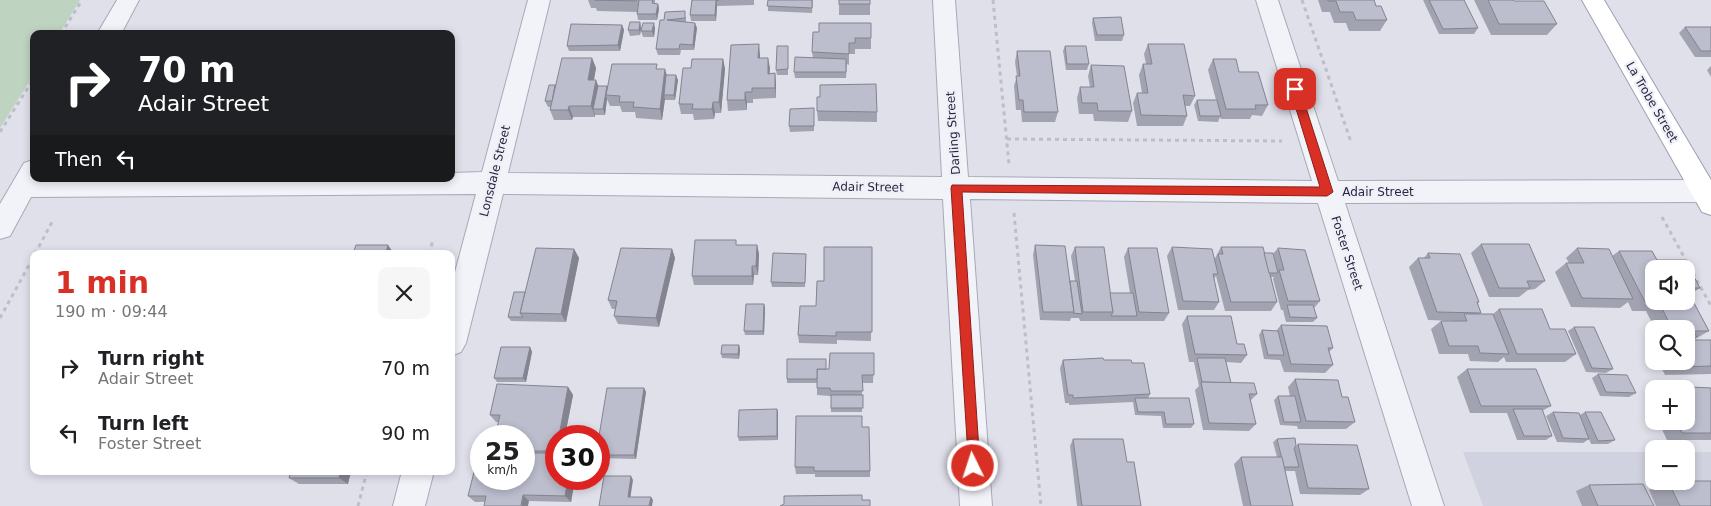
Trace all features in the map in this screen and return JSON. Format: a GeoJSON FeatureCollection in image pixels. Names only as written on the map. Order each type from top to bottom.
{"type":"FeatureCollection","features":[{"type":"Feature","properties":{"kind":"main road","name":"La Trobe Street"},"geometry":{"type":"LineString","coordinates":[[1593,0],[1708,195]]}},
{"type":"Feature","properties":{"kind":"street"},"geometry":{"type":"LineString","coordinates":[[111,30],[128,0]]}},
{"type":"Feature","properties":{"kind":"street","name":"Lonsdale Street"},"geometry":{"type":"LineString","coordinates":[[455,326],[539,0]]}},
{"type":"Feature","properties":{"kind":"street","name":"Darling Street"},"geometry":{"type":"LineString","coordinates":[[944,0],[976,506]]}},
{"type":"Feature","properties":{"kind":"street","name":"Foster Street"},"geometry":{"type":"LineString","coordinates":[[1267,0],[1428,506]]}},
{"type":"Feature","properties":{"kind":"street"},"geometry":{"type":"LineString","coordinates":[[0,228],[29,177]]}},
{"type":"Feature","properties":{"kind":"street","name":"Adair Street"},"geometry":{"type":"LineString","coordinates":[[415,182],[1327,192],[1646,191],[1708,195]]}},
{"type":"Feature","properties":{"kind":"street"},"geometry":{"type":"LineString","coordinates":[[409,506],[417,475]]}},
{"type":"Feature","properties":{"kind":"path"},"geometry":{"type":"LineString","coordinates":[[63,30],[82,0]]}},
{"type":"Feature","properties":{"kind":"path"},"geometry":{"type":"LineString","coordinates":[[993,0],[1010,167]]}},
{"type":"Feature","properties":{"kind":"path"},"geometry":{"type":"LineString","coordinates":[[1302,0],[1351,142]]}},
{"type":"Feature","properties":{"kind":"path"},"geometry":{"type":"LineString","coordinates":[[0,132],[30,84]]}},
{"type":"Feature","properties":{"kind":"path"},"geometry":{"type":"LineString","coordinates":[[1007,140],[1282,142]]}},
{"type":"Feature","properties":{"kind":"path"},"geometry":{"type":"LineString","coordinates":[[1646,191],[1711,306]]}},
{"type":"Feature","properties":{"kind":"path"},"geometry":{"type":"LineString","coordinates":[[1014,211],[1041,506]]}},
{"type":"Feature","properties":{"kind":"path"},"geometry":{"type":"LineString","coordinates":[[37,250],[52,222]]}},
{"type":"Feature","properties":{"kind":"path"},"geometry":{"type":"LineString","coordinates":[[430,250],[433,240]]}},
{"type":"Feature","properties":{"kind":"path"},"geometry":{"type":"LineString","coordinates":[[0,318],[30,262]]}},
{"type":"Feature","properties":{"kind":"path"},"geometry":{"type":"LineString","coordinates":[[358,506],[367,475]]}},
{"type":"Feature","properties":{"kind":"shaded area"},"geometry":{"type":"Polygon","coordinates":[[[1463,452],[1645,452],[1645,490],[1695,490],[1695,452],[1711,452],[1711,506],[1483,506],[1463,452]]]}},
{"type":"Feature","properties":{"kind":"green space"},"geometry":{"type":"Polygon","coordinates":[[[0,0],[80,0],[61,30],[30,30],[30,80],[0,128],[0,0]]]}},
{"type":"Feature","properties":{"kind":"building"},"geometry":{"type":"Polygon","coordinates":[[[594,0],[637,0],[636,1],[594,0]]]}},
{"type":"Feature","properties":{"kind":"building"},"geometry":{"type":"Polygon","coordinates":[[[639,0],[653,0],[652,3],[658,4],[656,14],[637,14],[639,0]]]}},
{"type":"Feature","properties":{"kind":"building"},"geometry":{"type":"Polygon","coordinates":[[[692,0],[716,0],[715,15],[690,15],[692,0]]]}},
{"type":"Feature","properties":{"kind":"building"},"geometry":{"type":"Polygon","coordinates":[[[768,0],[812,0],[812,8],[767,6],[768,0]]]}},
{"type":"Feature","properties":{"kind":"building"},"geometry":{"type":"Polygon","coordinates":[[[839,0],[870,0],[870,4],[839,4],[839,0]]]}},
{"type":"Feature","properties":{"kind":"building"},"geometry":{"type":"Polygon","coordinates":[[[1328,0],[1374,0],[1376,6],[1381,6],[1387,20],[1356,20],[1353,12],[1340,12],[1336,1],[1328,0]]]}},
{"type":"Feature","properties":{"kind":"building"},"geometry":{"type":"Polygon","coordinates":[[[1429,0],[1464,0],[1478,28],[1443,29],[1429,0]]]}},
{"type":"Feature","properties":{"kind":"building"},"geometry":{"type":"Polygon","coordinates":[[[1488,0],[1544,1],[1557,24],[1499,24],[1488,0]]]}},
{"type":"Feature","properties":{"kind":"building"},"geometry":{"type":"Polygon","coordinates":[[[685,11],[685,18],[667,20],[695,23],[693,45],[680,44],[679,49],[656,49],[660,20],[664,20],[665,12],[685,11]]]}},
{"type":"Feature","properties":{"kind":"building"},"geometry":{"type":"Polygon","coordinates":[[[1121,17],[1124,35],[1097,35],[1093,18],[1121,17]]]}},
{"type":"Feature","properties":{"kind":"building"},"geometry":{"type":"Polygon","coordinates":[[[630,22],[640,22],[639,30],[628,30],[630,22]]]}},
{"type":"Feature","properties":{"kind":"building"},"geometry":{"type":"Polygon","coordinates":[[[643,23],[654,23],[652,31],[641,31],[643,23]]]}},
{"type":"Feature","properties":{"kind":"building"},"geometry":{"type":"Polygon","coordinates":[[[819,23],[871,23],[871,38],[855,38],[855,43],[849,43],[849,54],[812,52],[813,32],[819,32],[819,23]]]}},
{"type":"Feature","properties":{"kind":"building"},"geometry":{"type":"Polygon","coordinates":[[[571,24],[622,25],[618,45],[567,46],[571,24]]]}},
{"type":"Feature","properties":{"kind":"building"},"geometry":{"type":"Polygon","coordinates":[[[1685,27],[1711,27],[1711,51],[1701,51],[1685,27]]]}},
{"type":"Feature","properties":{"kind":"building"},"geometry":{"type":"Polygon","coordinates":[[[759,44],[758,58],[768,58],[768,74],[775,73],[775,88],[752,88],[752,92],[745,92],[745,100],[727,100],[731,45],[759,44]]]}},
{"type":"Feature","properties":{"kind":"building"},"geometry":{"type":"Polygon","coordinates":[[[1148,44],[1184,44],[1195,96],[1183,95],[1187,116],[1141,115],[1137,93],[1148,93],[1143,64],[1152,64],[1148,44]]]}},
{"type":"Feature","properties":{"kind":"building"},"geometry":{"type":"Polygon","coordinates":[[[777,46],[788,46],[788,69],[776,70],[777,46]]]}},
{"type":"Feature","properties":{"kind":"building"},"geometry":{"type":"Polygon","coordinates":[[[1065,46],[1086,46],[1089,64],[1067,64],[1065,46]]]}},
{"type":"Feature","properties":{"kind":"building"},"geometry":{"type":"Polygon","coordinates":[[[1017,51],[1050,51],[1058,112],[1024,112],[1023,100],[1019,100],[1016,76],[1020,76],[1017,51]]]}},
{"type":"Feature","properties":{"kind":"building"},"geometry":{"type":"Polygon","coordinates":[[[795,57],[846,59],[846,72],[794,72],[795,57]]]}},
{"type":"Feature","properties":{"kind":"building"},"geometry":{"type":"Polygon","coordinates":[[[562,58],[592,58],[588,80],[596,80],[591,106],[569,106],[568,110],[550,110],[562,58]]]}},
{"type":"Feature","properties":{"kind":"building"},"geometry":{"type":"Polygon","coordinates":[[[692,59],[723,59],[719,102],[713,102],[712,109],[692,109],[693,104],[679,104],[683,68],[691,68],[692,59]]]}},
{"type":"Feature","properties":{"kind":"building"},"geometry":{"type":"Polygon","coordinates":[[[1213,59],[1236,59],[1239,72],[1258,72],[1268,105],[1255,105],[1256,109],[1226,109],[1213,59]]]}},
{"type":"Feature","properties":{"kind":"building"},"geometry":{"type":"Polygon","coordinates":[[[612,64],[657,64],[656,69],[665,69],[660,109],[633,107],[634,102],[619,102],[620,96],[606,95],[612,64]]]}},
{"type":"Feature","properties":{"kind":"building"},"geometry":{"type":"Polygon","coordinates":[[[1091,65],[1124,66],[1132,111],[1098,111],[1097,103],[1082,103],[1080,87],[1094,87],[1091,65]]]}},
{"type":"Feature","properties":{"kind":"building"},"geometry":{"type":"Polygon","coordinates":[[[666,75],[676,75],[674,95],[664,95],[666,75]]]}},
{"type":"Feature","properties":{"kind":"building"},"geometry":{"type":"Polygon","coordinates":[[[876,84],[877,112],[817,111],[817,97],[820,97],[820,85],[876,84]]]}},
{"type":"Feature","properties":{"kind":"building"},"geometry":{"type":"Polygon","coordinates":[[[549,85],[555,85],[552,101],[545,101],[549,85]]]}},
{"type":"Feature","properties":{"kind":"building"},"geometry":{"type":"Polygon","coordinates":[[[598,86],[607,86],[603,109],[593,109],[598,86]]]}},
{"type":"Feature","properties":{"kind":"building"},"geometry":{"type":"Polygon","coordinates":[[[1197,100],[1217,100],[1221,116],[1200,116],[1197,100]]]}},
{"type":"Feature","properties":{"kind":"building"},"geometry":{"type":"Polygon","coordinates":[[[814,108],[814,126],[789,126],[790,109],[814,108]]]}},
{"type":"Feature","properties":{"kind":"building"},"geometry":{"type":"Polygon","coordinates":[[[695,240],[736,240],[736,245],[757,245],[756,266],[752,266],[752,276],[692,276],[695,240]]]}},
{"type":"Feature","properties":{"kind":"building"},"geometry":{"type":"Polygon","coordinates":[[[1481,244],[1529,244],[1545,281],[1527,281],[1530,288],[1499,288],[1481,244]]]}},
{"type":"Feature","properties":{"kind":"building"},"geometry":{"type":"Polygon","coordinates":[[[356,245],[388,245],[387,250],[354,250],[356,245]]]}},
{"type":"Feature","properties":{"kind":"building"},"geometry":{"type":"Polygon","coordinates":[[[1035,245],[1065,246],[1074,312],[1043,312],[1035,245]]]}},
{"type":"Feature","properties":{"kind":"building"},"geometry":{"type":"Polygon","coordinates":[[[824,247],[872,247],[872,332],[836,332],[836,336],[798,335],[800,306],[816,306],[817,281],[824,281],[824,247]]]}},
{"type":"Feature","properties":{"kind":"building"},"geometry":{"type":"Polygon","coordinates":[[[1075,247],[1104,247],[1113,312],[1083,312],[1075,247]]]}},
{"type":"Feature","properties":{"kind":"building"},"geometry":{"type":"Polygon","coordinates":[[[1172,247],[1212,249],[1218,274],[1213,274],[1219,302],[1183,301],[1172,247]]]}},
{"type":"Feature","properties":{"kind":"building"},"geometry":{"type":"Polygon","coordinates":[[[1221,247],[1263,247],[1277,302],[1231,302],[1218,254],[1223,254],[1221,247]]]}},
{"type":"Feature","properties":{"kind":"building"},"geometry":{"type":"Polygon","coordinates":[[[536,248],[574,249],[561,314],[520,313],[536,248]]]}},
{"type":"Feature","properties":{"kind":"building"},"geometry":{"type":"Polygon","coordinates":[[[621,248],[672,249],[656,318],[614,316],[617,301],[608,300],[621,248]]]}},
{"type":"Feature","properties":{"kind":"building"},"geometry":{"type":"Polygon","coordinates":[[[1128,248],[1157,248],[1169,313],[1139,312],[1128,248]]]}},
{"type":"Feature","properties":{"kind":"building"},"geometry":{"type":"Polygon","coordinates":[[[1278,248],[1305,250],[1320,301],[1288,301],[1279,270],[1284,270],[1278,248]]]}},
{"type":"Feature","properties":{"kind":"building"},"geometry":{"type":"Polygon","coordinates":[[[1577,248],[1609,249],[1633,299],[1582,298],[1566,263],[1584,263],[1577,248]]]}},
{"type":"Feature","properties":{"kind":"building"},"geometry":{"type":"Polygon","coordinates":[[[1619,251],[1652,251],[1657,260],[1645,260],[1645,302],[1619,251]]]}},
{"type":"Feature","properties":{"kind":"building"},"geometry":{"type":"Polygon","coordinates":[[[773,253],[806,254],[805,283],[771,282],[773,253]]]}},
{"type":"Feature","properties":{"kind":"building"},"geometry":{"type":"Polygon","coordinates":[[[1264,253],[1273,253],[1278,273],[1269,273],[1264,253]]]}},
{"type":"Feature","properties":{"kind":"building"},"geometry":{"type":"Polygon","coordinates":[[[1428,253],[1460,254],[1479,302],[1477,302],[1481,313],[1437,312],[1418,258],[1430,258],[1428,253]]]}},
{"type":"Feature","properties":{"kind":"building"},"geometry":{"type":"Polygon","coordinates":[[[1695,279],[1700,288],[1695,288],[1695,279]]]}},
{"type":"Feature","properties":{"kind":"building"},"geometry":{"type":"Polygon","coordinates":[[[1070,281],[1077,281],[1082,314],[1073,313],[1070,281]]]}},
{"type":"Feature","properties":{"kind":"building"},"geometry":{"type":"Polygon","coordinates":[[[514,292],[525,292],[520,313],[523,317],[508,317],[514,292]]]}},
{"type":"Feature","properties":{"kind":"building"},"geometry":{"type":"Polygon","coordinates":[[[1110,293],[1133,293],[1137,316],[1111,316],[1113,312],[1110,293]]]}},
{"type":"Feature","properties":{"kind":"building"},"geometry":{"type":"Polygon","coordinates":[[[746,304],[764,304],[763,331],[744,331],[746,304]]]}},
{"type":"Feature","properties":{"kind":"building"},"geometry":{"type":"Polygon","coordinates":[[[1287,305],[1313,305],[1317,318],[1290,317],[1287,305]]]}},
{"type":"Feature","properties":{"kind":"building"},"geometry":{"type":"Polygon","coordinates":[[[1695,305],[1709,331],[1695,331],[1695,320],[1668,320],[1663,310],[1695,310],[1695,305]]]}},
{"type":"Feature","properties":{"kind":"building"},"geometry":{"type":"Polygon","coordinates":[[[1499,309],[1542,309],[1550,329],[1565,329],[1576,354],[1517,354],[1499,309]]]}},
{"type":"Feature","properties":{"kind":"building"},"geometry":{"type":"Polygon","coordinates":[[[1464,314],[1493,314],[1509,354],[1480,353],[1478,346],[1449,346],[1441,321],[1467,321],[1464,314]]]}},
{"type":"Feature","properties":{"kind":"building"},"geometry":{"type":"Polygon","coordinates":[[[1187,316],[1231,316],[1237,344],[1244,344],[1247,355],[1195,354],[1187,316]]]}},
{"type":"Feature","properties":{"kind":"building"},"geometry":{"type":"Polygon","coordinates":[[[1281,325],[1327,326],[1333,348],[1328,348],[1333,365],[1291,364],[1281,325]]]}},
{"type":"Feature","properties":{"kind":"building"},"geometry":{"type":"Polygon","coordinates":[[[1574,327],[1594,327],[1613,369],[1592,368],[1574,327]]]}},
{"type":"Feature","properties":{"kind":"building"},"geometry":{"type":"Polygon","coordinates":[[[1262,330],[1278,331],[1284,355],[1268,355],[1262,330]]]}},
{"type":"Feature","properties":{"kind":"building"},"geometry":{"type":"Polygon","coordinates":[[[1695,340],[1711,340],[1711,366],[1695,366],[1695,340]]]}},
{"type":"Feature","properties":{"kind":"building"},"geometry":{"type":"Polygon","coordinates":[[[722,345],[739,345],[738,354],[721,354],[722,345]]]}},
{"type":"Feature","properties":{"kind":"building"},"geometry":{"type":"Polygon","coordinates":[[[501,347],[530,347],[523,378],[494,378],[501,347]]]}},
{"type":"Feature","properties":{"kind":"building"},"geometry":{"type":"Polygon","coordinates":[[[830,353],[874,353],[874,375],[862,375],[863,391],[831,391],[830,388],[817,388],[817,369],[829,369],[830,353]]]}},
{"type":"Feature","properties":{"kind":"building"},"geometry":{"type":"Polygon","coordinates":[[[1103,358],[1104,360],[1131,360],[1132,363],[1144,363],[1150,394],[1073,398],[1073,395],[1068,395],[1063,360],[1103,358]]]}},
{"type":"Feature","properties":{"kind":"building"},"geometry":{"type":"Polygon","coordinates":[[[1197,358],[1225,358],[1231,383],[1202,382],[1197,358]]]}},
{"type":"Feature","properties":{"kind":"building"},"geometry":{"type":"Polygon","coordinates":[[[787,359],[826,359],[826,369],[817,369],[817,379],[787,379],[787,359]]]}},
{"type":"Feature","properties":{"kind":"building"},"geometry":{"type":"Polygon","coordinates":[[[1467,369],[1536,369],[1551,406],[1481,406],[1467,369]]]}},
{"type":"Feature","properties":{"kind":"building"},"geometry":{"type":"Polygon","coordinates":[[[1598,374],[1627,375],[1636,393],[1606,392],[1598,374]]]}},
{"type":"Feature","properties":{"kind":"building"},"geometry":{"type":"Polygon","coordinates":[[[1295,379],[1338,380],[1342,397],[1348,397],[1355,422],[1306,421],[1295,379]]]}},
{"type":"Feature","properties":{"kind":"building"},"geometry":{"type":"Polygon","coordinates":[[[1201,382],[1254,383],[1257,394],[1249,394],[1256,424],[1209,423],[1201,382]]]}},
{"type":"Feature","properties":{"kind":"building"},"geometry":{"type":"Polygon","coordinates":[[[497,384],[568,387],[561,425],[545,425],[545,451],[535,451],[535,425],[498,425],[500,415],[490,415],[497,384]]]}},
{"type":"Feature","properties":{"kind":"building"},"geometry":{"type":"Polygon","coordinates":[[[1695,387],[1711,388],[1711,433],[1682,433],[1680,430],[1695,430],[1695,387]]]}},
{"type":"Feature","properties":{"kind":"building"},"geometry":{"type":"Polygon","coordinates":[[[607,388],[644,388],[634,455],[610,455],[610,425],[601,425],[607,388]]]}},
{"type":"Feature","properties":{"kind":"building"},"geometry":{"type":"Polygon","coordinates":[[[831,395],[863,395],[863,408],[831,408],[831,395]]]}},
{"type":"Feature","properties":{"kind":"building"},"geometry":{"type":"Polygon","coordinates":[[[1278,396],[1295,396],[1301,422],[1284,422],[1278,396]]]}},
{"type":"Feature","properties":{"kind":"building"},"geometry":{"type":"Polygon","coordinates":[[[1135,398],[1189,398],[1194,424],[1166,424],[1164,412],[1138,412],[1135,398]]]}},
{"type":"Feature","properties":{"kind":"building"},"geometry":{"type":"Polygon","coordinates":[[[777,409],[777,436],[738,437],[739,410],[777,409]]]}},
{"type":"Feature","properties":{"kind":"building"},"geometry":{"type":"Polygon","coordinates":[[[1513,409],[1542,409],[1552,436],[1524,436],[1513,409]]]}},
{"type":"Feature","properties":{"kind":"building"},"geometry":{"type":"Polygon","coordinates":[[[1553,412],[1579,413],[1589,439],[1563,438],[1553,412]]]}},
{"type":"Feature","properties":{"kind":"building"},"geometry":{"type":"Polygon","coordinates":[[[1585,412],[1601,412],[1615,440],[1598,441],[1585,412]]]}},
{"type":"Feature","properties":{"kind":"building"},"geometry":{"type":"Polygon","coordinates":[[[796,416],[862,416],[862,427],[869,427],[870,471],[814,471],[814,467],[795,467],[796,416]]]}},
{"type":"Feature","properties":{"kind":"building"},"geometry":{"type":"Polygon","coordinates":[[[1295,438],[1296,446],[1294,448],[1299,467],[1284,467],[1277,439],[1295,438]]]}},
{"type":"Feature","properties":{"kind":"building"},"geometry":{"type":"Polygon","coordinates":[[[1073,439],[1123,439],[1127,462],[1134,462],[1141,506],[1082,506],[1073,439]]]}},
{"type":"Feature","properties":{"kind":"building"},"geometry":{"type":"Polygon","coordinates":[[[1298,444],[1357,445],[1369,489],[1308,488],[1298,444]]]}},
{"type":"Feature","properties":{"kind":"building"},"geometry":{"type":"Polygon","coordinates":[[[535,453],[545,453],[545,490],[566,490],[565,496],[523,495],[521,506],[484,506],[486,496],[468,496],[470,488],[470,490],[535,490],[535,453]]]}},
{"type":"Feature","properties":{"kind":"building"},"geometry":{"type":"Polygon","coordinates":[[[1241,457],[1282,457],[1293,506],[1251,506],[1241,457]]]}},
{"type":"Feature","properties":{"kind":"building"},"geometry":{"type":"Polygon","coordinates":[[[290,475],[340,475],[339,478],[289,478],[290,475]]]}},
{"type":"Feature","properties":{"kind":"building"},"geometry":{"type":"Polygon","coordinates":[[[610,476],[631,476],[628,497],[651,497],[649,506],[599,506],[602,490],[610,490],[610,476]]]}},
{"type":"Feature","properties":{"kind":"building"},"geometry":{"type":"Polygon","coordinates":[[[1695,481],[1711,481],[1711,506],[1680,506],[1672,490],[1695,490],[1695,481]]]}},
{"type":"Feature","properties":{"kind":"building"},"geometry":{"type":"Polygon","coordinates":[[[1643,484],[1654,506],[1598,506],[1589,485],[1643,484]]]}},
{"type":"Feature","properties":{"kind":"building"},"geometry":{"type":"Polygon","coordinates":[[[862,495],[862,500],[870,500],[870,506],[780,506],[784,504],[784,496],[862,495]]]}},
{"type":"Feature","properties":{"kind":"route"},"geometry":{"type":"LineString","coordinates":[[973,466],[956,188],[1327,192],[1295,89]]}}]}
